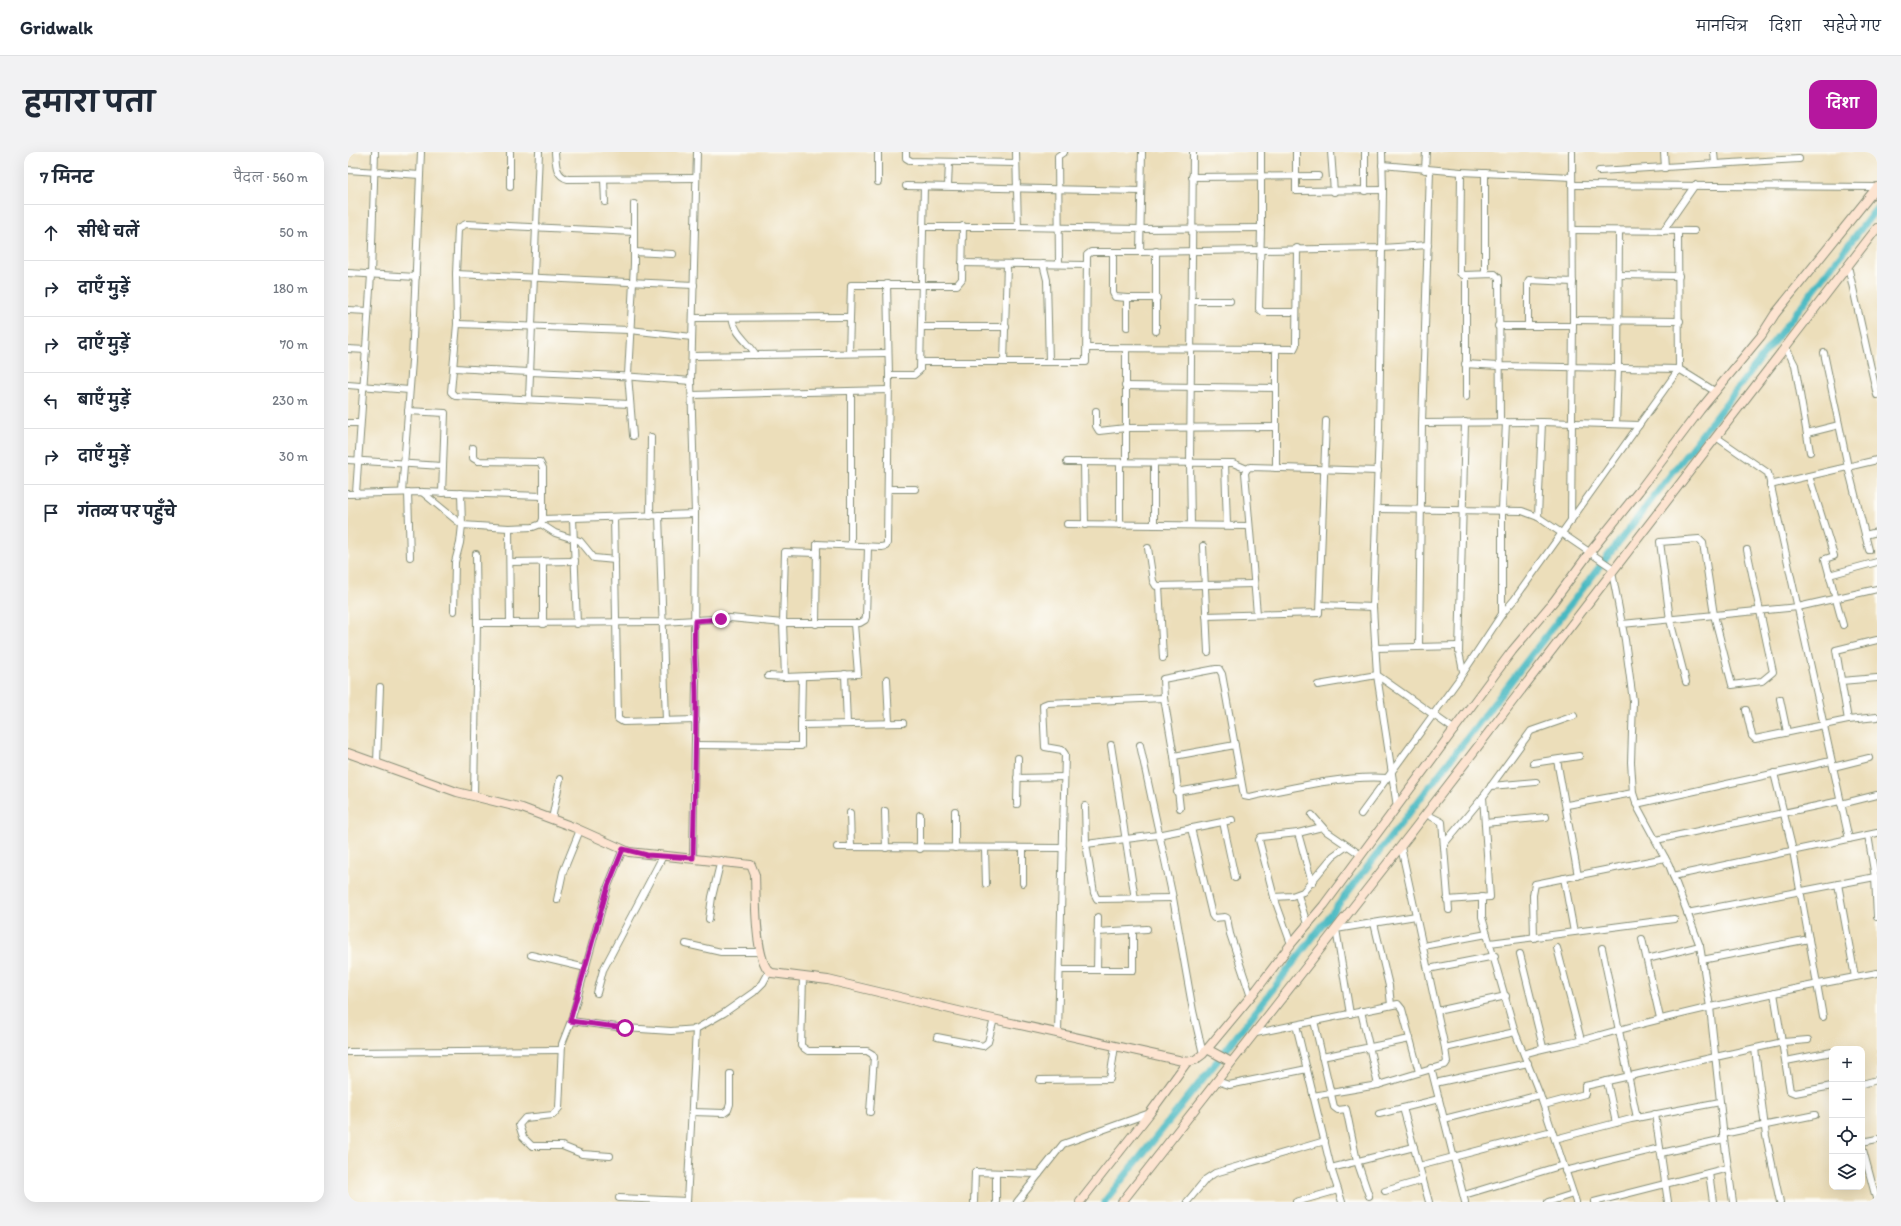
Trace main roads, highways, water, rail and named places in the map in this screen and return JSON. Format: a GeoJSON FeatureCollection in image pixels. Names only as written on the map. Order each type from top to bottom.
{"type":"FeatureCollection","features":[{"type":"Feature","properties":{"kind":"waterway"},"geometry":{"type":"LineString","coordinates":[[1104,1202],[1222,1055],[1877,208]]}}]}
